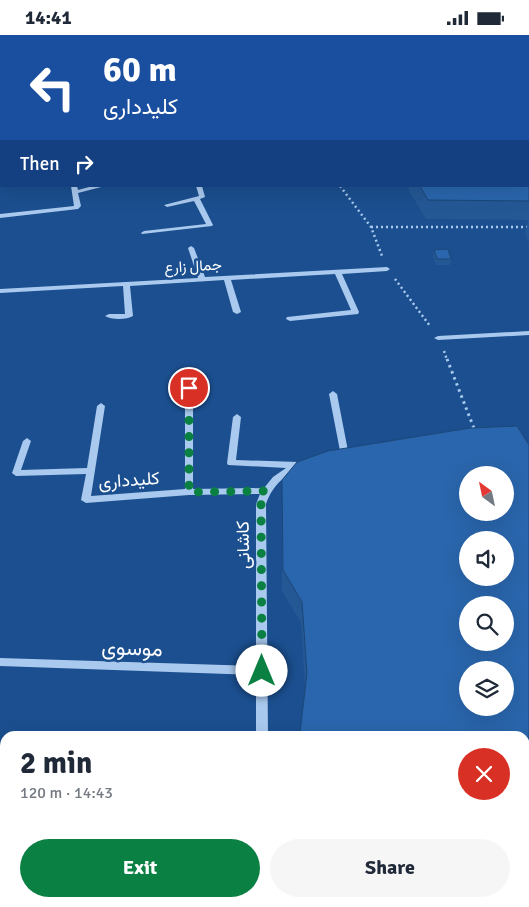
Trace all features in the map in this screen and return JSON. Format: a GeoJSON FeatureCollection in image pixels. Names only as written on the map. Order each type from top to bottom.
{"type":"FeatureCollection","features":[{"type":"Feature","properties":{"kind":"street"},"geometry":{"type":"LineString","coordinates":[[0,216],[76,208],[78,206],[74,189],[93,187]]}},
{"type":"Feature","properties":{"kind":"street"},"geometry":{"type":"LineString","coordinates":[[167,205],[202,197],[199,187]]}},
{"type":"Feature","properties":{"kind":"street"},"geometry":{"type":"LineString","coordinates":[[144,233],[210,225],[196,198]]}},
{"type":"Feature","properties":{"kind":"street"},"geometry":{"type":"LineString","coordinates":[[191,248],[202,279]]}},
{"type":"Feature","properties":{"kind":"street","name":"جمال زارع"},"geometry":{"type":"LineString","coordinates":[[0,291],[388,269]]}},
{"type":"Feature","properties":{"kind":"street"},"geometry":{"type":"LineString","coordinates":[[290,319],[355,312],[337,271]]}},
{"type":"Feature","properties":{"kind":"street"},"geometry":{"type":"LineString","coordinates":[[226,278],[237,312]]}},
{"type":"Feature","properties":{"kind":"street"},"geometry":{"type":"LineString","coordinates":[[109,316],[129,316],[126,283]]}},
{"type":"Feature","properties":{"kind":"street"},"geometry":{"type":"LineString","coordinates":[[438,338],[529,333]]}},
{"type":"Feature","properties":{"kind":"street"},"geometry":{"type":"LineString","coordinates":[[189,388],[189,492]]}},
{"type":"Feature","properties":{"kind":"street"},"geometry":{"type":"LineString","coordinates":[[333,394],[345,456]]}},
{"type":"Feature","properties":{"kind":"street"},"geometry":{"type":"LineString","coordinates":[[27,441],[16,473],[90,471],[101,406]]}},
{"type":"Feature","properties":{"kind":"street"},"geometry":{"type":"LineString","coordinates":[[237,417],[231,463],[298,465]]}},
{"type":"Feature","properties":{"kind":"street"},"geometry":{"type":"LineString","coordinates":[[265,491],[282,473],[312,460]]}},
{"type":"Feature","properties":{"kind":"street","name":"کلیدداری"},"geometry":{"type":"LineString","coordinates":[[90,471],[86,500],[189,492],[265,491]]}},
{"type":"Feature","properties":{"kind":"street","name":"کاشانی"},"geometry":{"type":"LineString","coordinates":[[262,731],[261,504],[265,491]]}},
{"type":"Feature","properties":{"kind":"street","name":"موسوی"},"geometry":{"type":"LineString","coordinates":[[0,662],[262,671]]}},
{"type":"Feature","properties":{"kind":"path"},"geometry":{"type":"LineString","coordinates":[[341,187],[371,227],[388,269],[438,338],[477,435]]}},
{"type":"Feature","properties":{"kind":"path"},"geometry":{"type":"LineString","coordinates":[[371,227],[529,227]]}},
{"type":"Feature","properties":{"kind":"building"},"geometry":{"type":"Polygon","coordinates":[[[421,187],[529,187],[529,201],[428,200],[421,187]]]}},
{"type":"Feature","properties":{"kind":"building"},"geometry":{"type":"Polygon","coordinates":[[[448,249],[451,259],[437,259],[434,250],[448,249]]]}},
{"type":"Feature","properties":{"kind":"building"},"geometry":{"type":"Polygon","coordinates":[[[517,426],[529,445],[529,731],[300,731],[307,673],[302,602],[283,570],[282,480],[297,462],[328,451],[470,428],[517,426]]]}},
{"type":"Feature","properties":{"kind":"route"},"geometry":{"type":"LineString","coordinates":[[189,388],[189,492],[265,491],[261,504],[262,671]]}}]}
